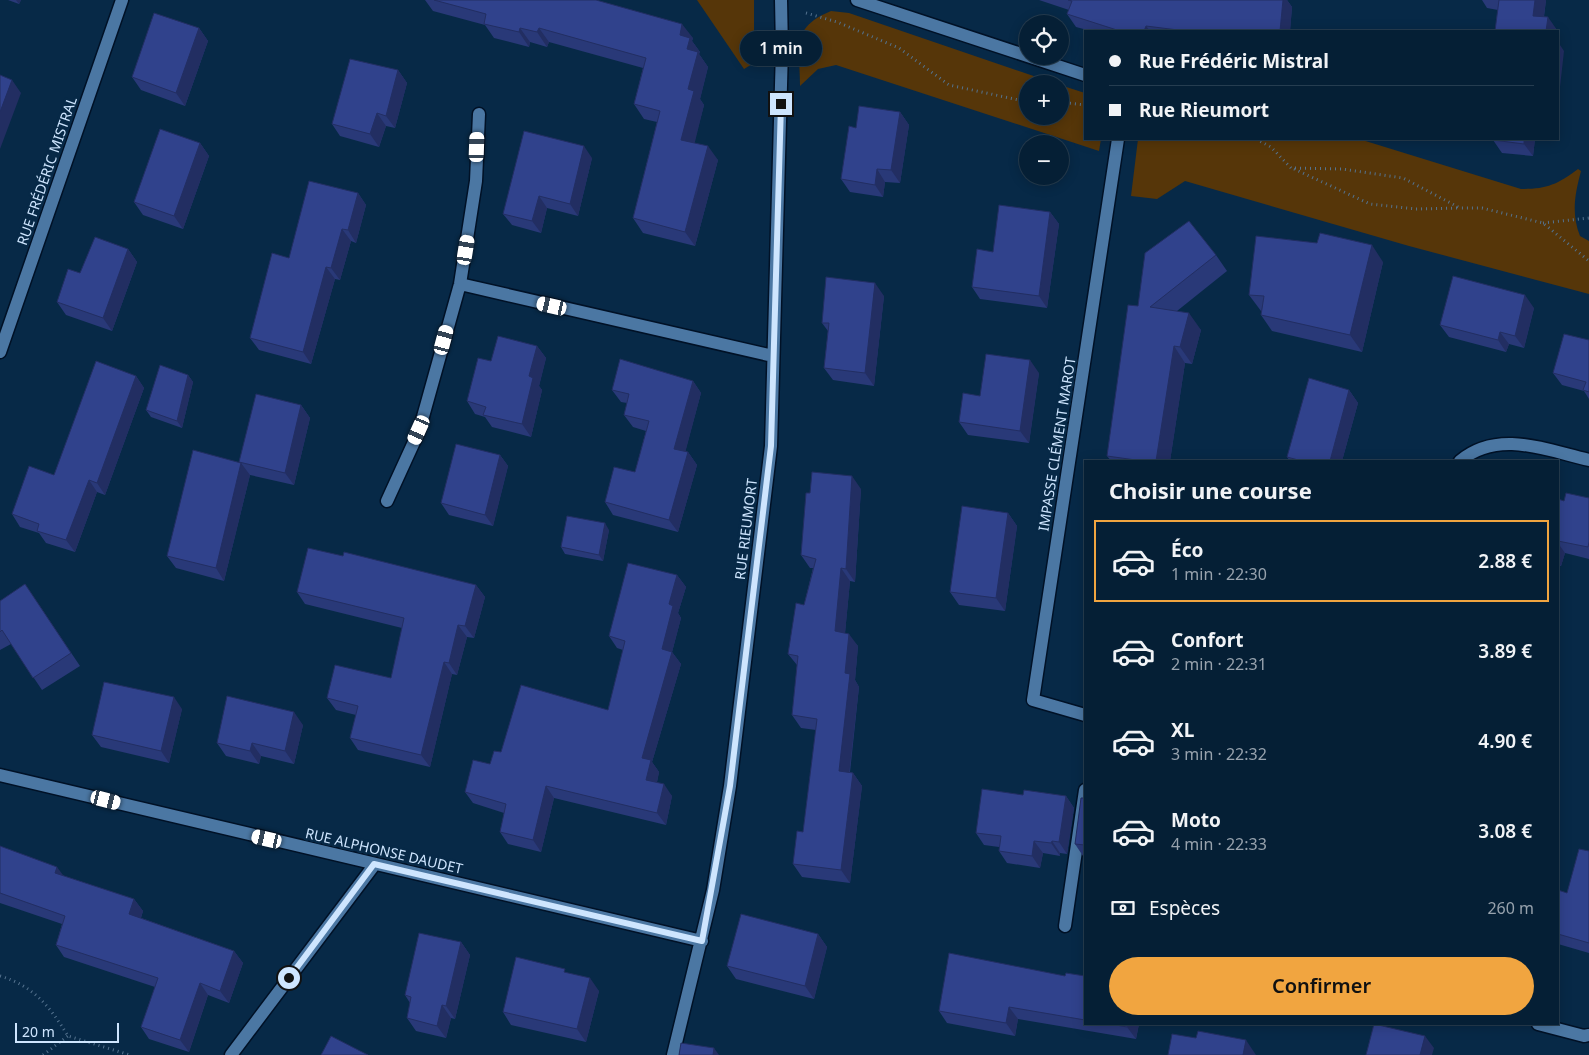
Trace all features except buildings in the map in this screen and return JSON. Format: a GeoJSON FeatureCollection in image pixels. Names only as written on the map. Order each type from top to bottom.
{"type":"FeatureCollection","features":[{"type":"Feature","properties":{"kind":"street","name":"RUE FRÉDÉRIC MISTRAL"},"geometry":{"type":"LineString","coordinates":[[0,352],[122,0]]}},
{"type":"Feature","properties":{"kind":"street"},"geometry":{"type":"LineString","coordinates":[[857,0],[1084,75]]}},
{"type":"Feature","properties":{"kind":"street","name":"RUE RIEUMORT"},"geometry":{"type":"LineString","coordinates":[[673,1055],[702,941],[714,881],[734,751],[771,446],[782,49],[781,3]]}},
{"type":"Feature","properties":{"kind":"street"},"geometry":{"type":"LineString","coordinates":[[387,501],[419,430],[460,284],[476,181],[479,114]]}},
{"type":"Feature","properties":{"kind":"street","name":"IMPASSE CLÉMENT MAROT"},"geometry":{"type":"LineString","coordinates":[[1084,715],[1033,700],[1118,140]]}},
{"type":"Feature","properties":{"kind":"street"},"geometry":{"type":"LineString","coordinates":[[460,284],[773,356]]}},
{"type":"Feature","properties":{"kind":"street"},"geometry":{"type":"LineString","coordinates":[[1462,460],[1488,445],[1518,443],[1589,460]]}},
{"type":"Feature","properties":{"kind":"street","name":"RUE ALPHONSE DAUDET"},"geometry":{"type":"LineString","coordinates":[[0,775],[702,941]]}},
{"type":"Feature","properties":{"kind":"street"},"geometry":{"type":"LineString","coordinates":[[1065,926],[1084,797]]}},
{"type":"Feature","properties":{"kind":"street"},"geometry":{"type":"LineString","coordinates":[[231,1055],[374,864]]}},
{"type":"Feature","properties":{"kind":"street"},"geometry":{"type":"LineString","coordinates":[[1542,1025],[1584,1036],[1589,1035]]}},
{"type":"Feature","properties":{"kind":"path"},"geometry":{"type":"LineString","coordinates":[[781,3],[837,22],[899,48],[949,85],[1019,100]]}},
{"type":"Feature","properties":{"kind":"path"},"geometry":{"type":"LineString","coordinates":[[1069,103],[1084,105]]}},
{"type":"Feature","properties":{"kind":"path"},"geometry":{"type":"LineString","coordinates":[[1258,140],[1271,147],[1291,168],[1370,204],[1416,209],[1482,208],[1543,223],[1589,218]]}},
{"type":"Feature","properties":{"kind":"path"},"geometry":{"type":"LineString","coordinates":[[1291,168],[1342,169],[1403,178],[1460,208]]}},
{"type":"Feature","properties":{"kind":"path"},"geometry":{"type":"LineString","coordinates":[[1543,223],[1589,261]]}},
{"type":"Feature","properties":{"kind":"path"},"geometry":{"type":"LineString","coordinates":[[0,976],[17,981],[51,1009],[68,1036],[130,1055]]}},
{"type":"Feature","properties":{"kind":"path"},"geometry":{"type":"LineString","coordinates":[[43,1055],[68,1036]]}},
{"type":"Feature","properties":{"kind":"shaded area"},"geometry":{"type":"Polygon","coordinates":[[[697,0],[754,0],[754,63],[744,69],[697,0]]]}},
{"type":"Feature","properties":{"kind":"shaded area"},"geometry":{"type":"Polygon","coordinates":[[[831,11],[849,13],[1031,75],[1019,75],[1019,125],[836,65],[818,69],[800,86],[800,40],[809,24],[831,11]]]}},
{"type":"Feature","properties":{"kind":"shaded area"},"geometry":{"type":"Polygon","coordinates":[[[1069,88],[1084,93],[1084,140],[1101,140],[1099,151],[1069,141],[1069,135],[1050,135],[1019,125],[1069,125],[1069,88]]]}},
{"type":"Feature","properties":{"kind":"shaded area"},"geometry":{"type":"Polygon","coordinates":[[[1138,140],[1362,140],[1521,189],[1551,185],[1578,169],[1581,171],[1575,211],[1580,236],[1589,241],[1589,294],[1409,246],[1185,181],[1157,199],[1131,196],[1138,140]]]}},
{"type":"Feature","properties":{"kind":"route"},"geometry":{"type":"LineString","coordinates":[[289,978],[374,864],[702,941],[713,890],[730,786],[771,446],[781,104]]}}]}
